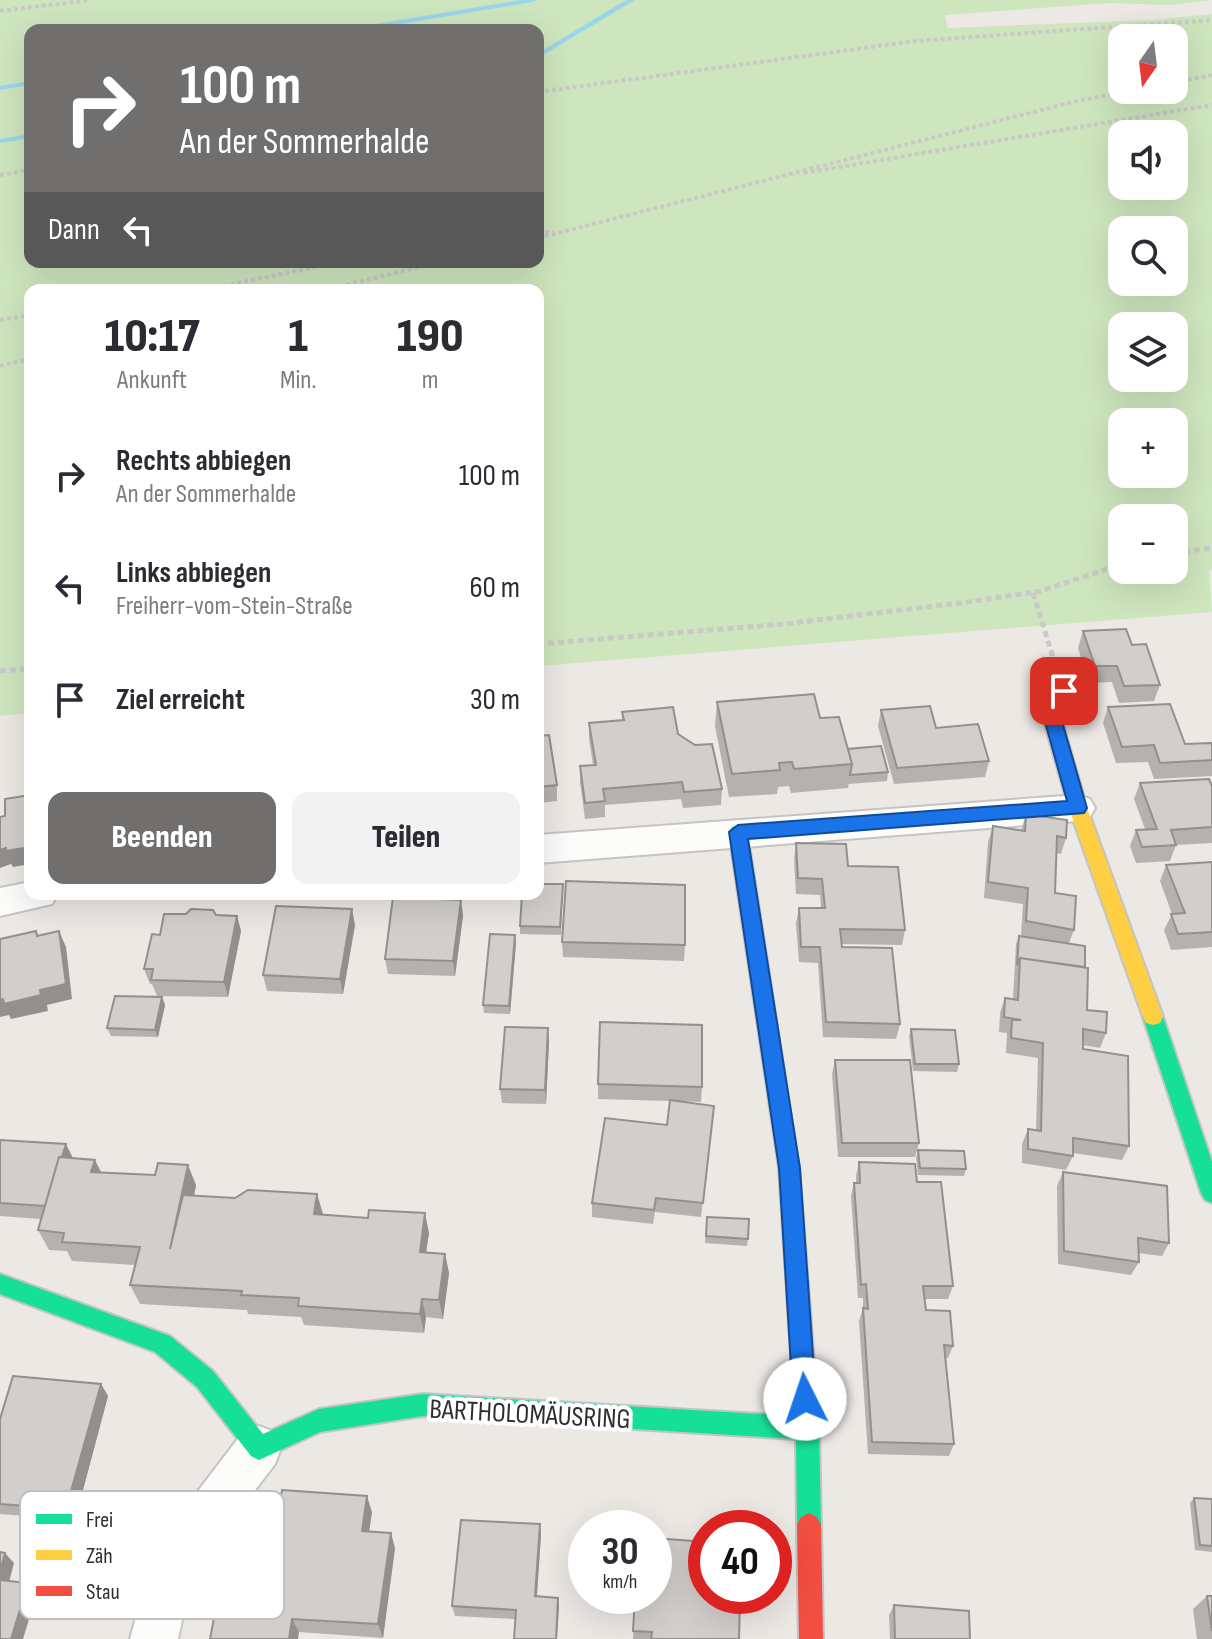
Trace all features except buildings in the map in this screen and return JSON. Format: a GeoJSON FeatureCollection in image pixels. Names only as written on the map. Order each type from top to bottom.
{"type":"FeatureCollection","features":[{"type":"Feature","properties":{"kind":"street"},"geometry":{"type":"LineString","coordinates":[[1064,691],[1052,718],[1078,808],[1212,1193]]}},
{"type":"Feature","properties":{"kind":"street"},"geometry":{"type":"LineString","coordinates":[[544,848],[1078,808]]}},
{"type":"Feature","properties":{"kind":"street"},"geometry":{"type":"LineString","coordinates":[[738,832],[789,1168],[807,1428],[811,1639]]}},
{"type":"Feature","properties":{"kind":"street"},"geometry":{"type":"LineString","coordinates":[[0,902],[24,897]]}},
{"type":"Feature","properties":{"kind":"street"},"geometry":{"type":"LineString","coordinates":[[0,1284],[162,1344],[205,1379],[259,1448]]}},
{"type":"Feature","properties":{"kind":"street","name":"BARTHOLOMÄUSRING"},"geometry":{"type":"LineString","coordinates":[[226,1491],[259,1448],[319,1421],[423,1405],[807,1428]]}},
{"type":"Feature","properties":{"kind":"street","name":"BARTHOLOMÄUSRING"},"geometry":{"type":"LineString","coordinates":[[154,1639],[159,1619]]}},
{"type":"Feature","properties":{"kind":"path"},"geometry":{"type":"LineString","coordinates":[[0,11],[89,0]]}},
{"type":"Feature","properties":{"kind":"path"},"geometry":{"type":"LineString","coordinates":[[544,91],[916,41],[1212,20]]}},
{"type":"Feature","properties":{"kind":"path"},"geometry":{"type":"LineString","coordinates":[[1188,79],[1212,75]]}},
{"type":"Feature","properties":{"kind":"path"},"geometry":{"type":"LineString","coordinates":[[544,234],[1108,95]]}},
{"type":"Feature","properties":{"kind":"path"},"geometry":{"type":"LineString","coordinates":[[767,179],[1212,105]]}},
{"type":"Feature","properties":{"kind":"path"},"geometry":{"type":"LineString","coordinates":[[0,175],[24,171]]}},
{"type":"Feature","properties":{"kind":"path"},"geometry":{"type":"LineString","coordinates":[[232,284],[311,268]]}},
{"type":"Feature","properties":{"kind":"path"},"geometry":{"type":"LineString","coordinates":[[350,284],[415,268]]}},
{"type":"Feature","properties":{"kind":"path"},"geometry":{"type":"LineString","coordinates":[[0,320],[24,316]]}},
{"type":"Feature","properties":{"kind":"path"},"geometry":{"type":"LineString","coordinates":[[0,366],[24,360]]}},
{"type":"Feature","properties":{"kind":"path"},"geometry":{"type":"LineString","coordinates":[[1188,551],[1212,548]]}},
{"type":"Feature","properties":{"kind":"path"},"geometry":{"type":"LineString","coordinates":[[544,643],[854,617],[1033,593],[1108,569]]}},
{"type":"Feature","properties":{"kind":"path"},"geometry":{"type":"LineString","coordinates":[[1033,593],[1064,691]]}},
{"type":"Feature","properties":{"kind":"path"},"geometry":{"type":"LineString","coordinates":[[0,671],[24,669]]}},
{"type":"Feature","properties":{"kind":"green space"},"geometry":{"type":"Polygon","coordinates":[[[0,0],[1212,0],[1170,5],[1110,3],[945,15],[948,28],[1151,20],[1212,14],[1212,570],[1209,571],[1212,612],[544,666],[544,284],[24,284],[24,714],[0,716],[0,0]]]}},
{"type":"Feature","properties":{"kind":"waterway"},"geometry":{"type":"LineString","coordinates":[[387,24],[533,0]]}},
{"type":"Feature","properties":{"kind":"waterway"},"geometry":{"type":"LineString","coordinates":[[544,52],[631,0]]}},
{"type":"Feature","properties":{"kind":"waterway"},"geometry":{"type":"LineString","coordinates":[[0,88],[24,84]]}},
{"type":"Feature","properties":{"kind":"waterway"},"geometry":{"type":"LineString","coordinates":[[0,141],[24,137]]}},
{"type":"Feature","properties":{"kind":"traffic: fast"},"geometry":{"type":"LineString","coordinates":[[738,832],[789,1168],[807,1428],[809,1525]]}},
{"type":"Feature","properties":{"kind":"traffic: fast"},"geometry":{"type":"LineString","coordinates":[[1153,1017],[1212,1193]]}},
{"type":"Feature","properties":{"kind":"traffic: fast"},"geometry":{"type":"LineString","coordinates":[[0,1284],[162,1344],[205,1379],[259,1448],[319,1421],[423,1405],[807,1428]]}},
{"type":"Feature","properties":{"kind":"traffic: slow"},"geometry":{"type":"LineString","coordinates":[[1064,691],[1052,718],[1078,808],[1153,1017]]}},
{"type":"Feature","properties":{"kind":"traffic: jam"},"geometry":{"type":"LineString","coordinates":[[809,1525],[811,1639]]}},
{"type":"Feature","properties":{"kind":"route"},"geometry":{"type":"LineString","coordinates":[[805,1399],[789,1168],[738,832],[1078,808],[1052,718],[1064,691]]}}]}
